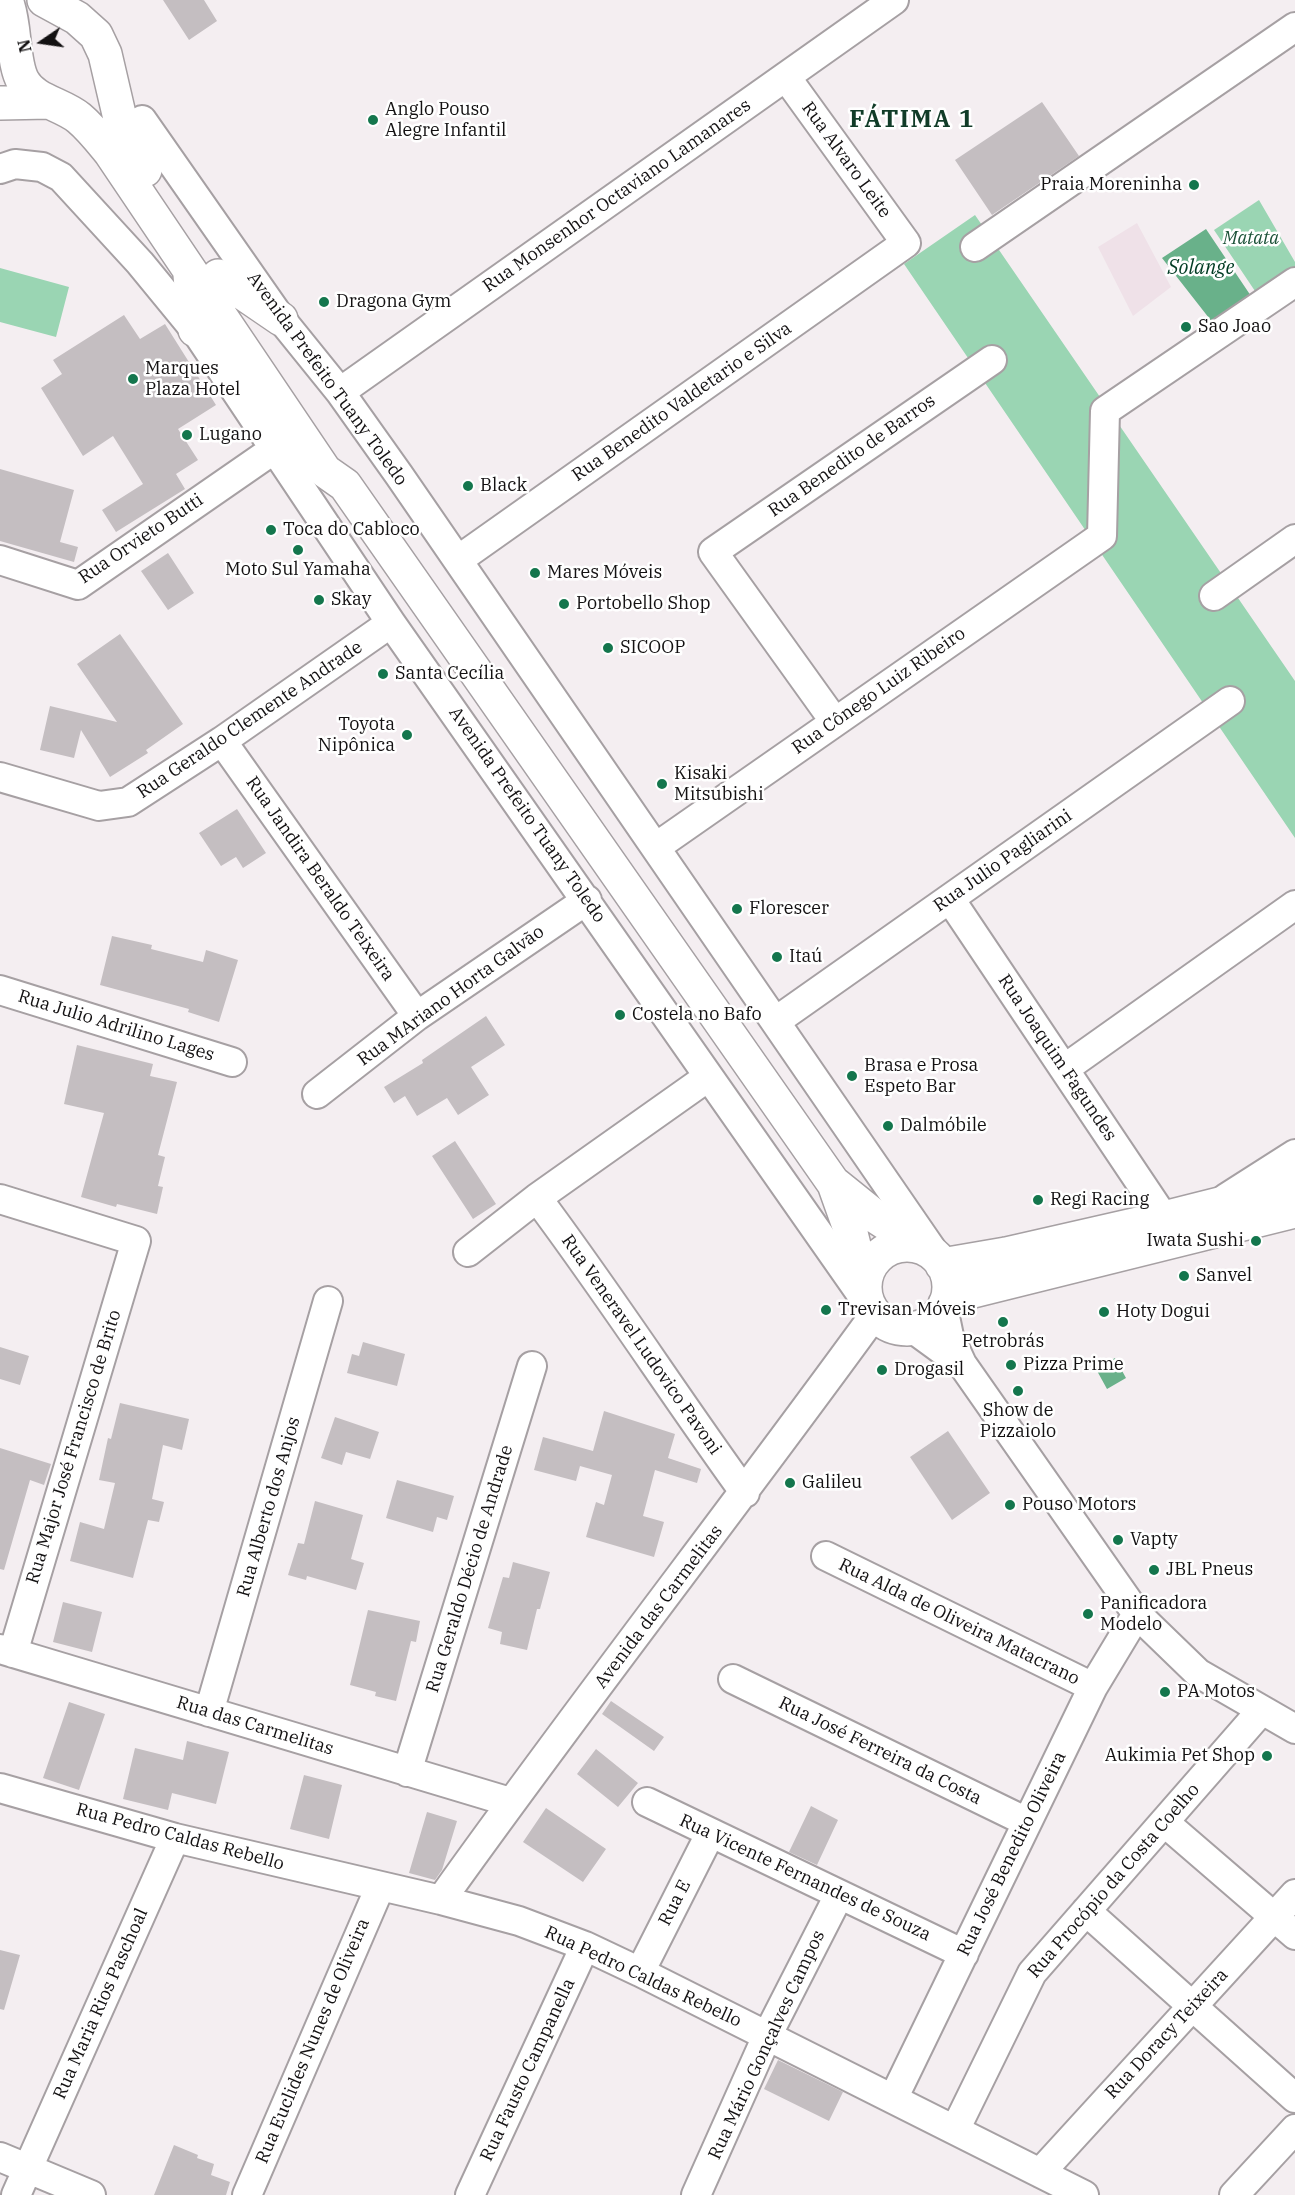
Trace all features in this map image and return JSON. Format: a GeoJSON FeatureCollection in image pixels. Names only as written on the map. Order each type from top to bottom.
{"type":"FeatureCollection","features":[{"type":"Feature","properties":{"kind":"main road"},"geometry":{"type":"LineString","coordinates":[[6,0],[12,15],[22,80],[35,94],[80,119],[110,152],[174,232],[204,275],[325,471],[345,485],[834,1184],[850,1229],[871,1305],[891,1326],[912,1328],[930,1321],[944,1305],[965,1293],[1295,1211]]}},
{"type":"Feature","properties":{"kind":"main road"},"geometry":{"type":"LineString","coordinates":[[0,103],[54,103],[95,88],[102,79],[105,58],[96,35],[77,18],[44,0]]}},
{"type":"Feature","properties":{"kind":"main road"},"geometry":{"type":"LineString","coordinates":[[93,0],[125,140],[174,232]]}},
{"type":"Feature","properties":{"kind":"main road"},"geometry":{"type":"LineString","coordinates":[[204,275],[281,319]]}},
{"type":"Feature","properties":{"kind":"main road"},"geometry":{"type":"LineString","coordinates":[[195,330],[204,275]]}},
{"type":"Feature","properties":{"kind":"main road"},"geometry":{"type":"LineString","coordinates":[[834,1184],[876,1217],[936,1258],[948,1284],[944,1305]]}},
{"type":"Feature","properties":{"kind":"main road"},"geometry":{"type":"LineString","coordinates":[[871,1305],[869,1268],[884,1251],[904,1245],[936,1258],[1006,1254],[1295,1185]]}},
{"type":"Feature","properties":{"kind":"street","name":"Rua Monsenhor Octaviano Lamanares"},"geometry":{"type":"LineString","coordinates":[[340,392],[894,0]]}},
{"type":"Feature","properties":{"kind":"street"},"geometry":{"type":"LineString","coordinates":[[975,247],[1295,27]]}},
{"type":"Feature","properties":{"kind":"street","name":"Rua Alvaro Leite"},"geometry":{"type":"LineString","coordinates":[[786,77],[906,243]]}},
{"type":"Feature","properties":{"kind":"street","name":"Avenida Prefeito Tuany Toledo"},"geometry":{"type":"LineString","coordinates":[[142,120],[281,319],[340,392],[458,560],[776,1021],[936,1258]]}},
{"type":"Feature","properties":{"kind":"street","name":"Avenida Prefeito Tuany Toledo"},"geometry":{"type":"LineString","coordinates":[[0,169],[15,164],[42,167],[61,177],[140,263],[195,330],[273,450],[391,623],[587,900],[708,1077],[871,1305]]}},
{"type":"Feature","properties":{"kind":"street","name":"Rua Benedito Valdetario e Silva"},"geometry":{"type":"LineString","coordinates":[[458,560],[906,243]]}},
{"type":"Feature","properties":{"kind":"street","name":"Rua Cônego Luiz Ribeiro"},"geometry":{"type":"LineString","coordinates":[[656,847],[1102,536],[1105,411],[1295,282]]}},
{"type":"Feature","properties":{"kind":"street","name":"Rua Benedito de Barros"},"geometry":{"type":"LineString","coordinates":[[835,722],[713,552],[992,360]]}},
{"type":"Feature","properties":{"kind":"street","name":"Rua Orvieto Butti"},"geometry":{"type":"LineString","coordinates":[[0,560],[78,585],[273,450]]}},
{"type":"Feature","properties":{"kind":"street"},"geometry":{"type":"LineString","coordinates":[[1214,596],[1295,538]]}},
{"type":"Feature","properties":{"kind":"street","name":"Rua Geraldo Clemente Andrade"},"geometry":{"type":"LineString","coordinates":[[0,777],[99,806],[128,802],[222,741],[391,623]]}},
{"type":"Feature","properties":{"kind":"street","name":"Rua Julio Pagliarini"},"geometry":{"type":"LineString","coordinates":[[776,1021],[1230,701]]}},
{"type":"Feature","properties":{"kind":"street","name":"Rua Jandira Beraldo Teixeira"},"geometry":{"type":"LineString","coordinates":[[222,741],[417,1016]]}},
{"type":"Feature","properties":{"kind":"street","name":"Rua Joaquim Fagundes"},"geometry":{"type":"LineString","coordinates":[[950,898],[1164,1218]]}},
{"type":"Feature","properties":{"kind":"street","name":"Rua MAriano Horta Galvão"},"geometry":{"type":"LineString","coordinates":[[317,1094],[417,1016],[587,900]]}},
{"type":"Feature","properties":{"kind":"street"},"geometry":{"type":"LineString","coordinates":[[1064,1069],[1295,905]]}},
{"type":"Feature","properties":{"kind":"street","name":"Rua Julio Adrilino Lages"},"geometry":{"type":"LineString","coordinates":[[0,990],[232,1062]]}},
{"type":"Feature","properties":{"kind":"street"},"geometry":{"type":"LineString","coordinates":[[468,1252],[537,1198],[708,1077]]}},
{"type":"Feature","properties":{"kind":"street"},"geometry":{"type":"LineString","coordinates":[[1213,1206],[1295,1154]]}},
{"type":"Feature","properties":{"kind":"street","name":"Rua Veneravel Ludovico Pavoni"},"geometry":{"type":"LineString","coordinates":[[537,1198],[746,1493]]}},
{"type":"Feature","properties":{"kind":"street","name":"Rua Major José Francisco de Brito"},"geometry":{"type":"LineString","coordinates":[[0,1199],[136,1241],[7,1651]]}},
{"type":"Feature","properties":{"kind":"street","name":"Rua Alberto dos Anjos"},"geometry":{"type":"LineString","coordinates":[[209,1712],[328,1301]]}},
{"type":"Feature","properties":{"kind":"street","name":"Avenida das Carmelitas"},"geometry":{"type":"LineString","coordinates":[[441,1900],[510,1802],[746,1493],[871,1305]]}},
{"type":"Feature","properties":{"kind":"street"},"geometry":{"type":"LineString","coordinates":[[944,1305],[949,1336],[962,1364],[1137,1614],[1198,1673],[1295,1729]]}},
{"type":"Feature","properties":{"kind":"street"},"geometry":{"type":"LineString","coordinates":[[912,1328],[962,1364]]}},
{"type":"Feature","properties":{"kind":"street","name":"Rua Geraldo Décio de Andrade"},"geometry":{"type":"LineString","coordinates":[[407,1772],[532,1366]]}},
{"type":"Feature","properties":{"kind":"street","name":"Rua Alda de Oliveira Matacrano"},"geometry":{"type":"LineString","coordinates":[[826,1556],[1093,1687]]}},
{"type":"Feature","properties":{"kind":"street","name":"Rua José Benedito Oliveira"},"geometry":{"type":"LineString","coordinates":[[894,2098],[1093,1687],[1137,1614]]}},
{"type":"Feature","properties":{"kind":"street","name":"Rua das Carmelitas"},"geometry":{"type":"LineString","coordinates":[[7,1651],[510,1802]]}},
{"type":"Feature","properties":{"kind":"street","name":"Rua José Ferreira da Costa"},"geometry":{"type":"LineString","coordinates":[[733,1679],[1027,1822]]}},
{"type":"Feature","properties":{"kind":"street","name":"Rua Procópio da Costa Coelho"},"geometry":{"type":"LineString","coordinates":[[955,2130],[1032,1972],[1261,1711]]}},
{"type":"Feature","properties":{"kind":"street","name":"Rua Pedro Caldas Rebello"},"geometry":{"type":"LineString","coordinates":[[0,1788],[175,1838],[441,1900],[519,1921],[585,1946],[640,1972],[1084,2195]]}},
{"type":"Feature","properties":{"kind":"street","name":"Rua Vicente Fernandes de Souza"},"geometry":{"type":"LineString","coordinates":[[647,1802],[964,1954]]}},
{"type":"Feature","properties":{"kind":"street"},"geometry":{"type":"LineString","coordinates":[[1164,1822],[1284,1927]]}},
{"type":"Feature","properties":{"kind":"street","name":"Rua E"},"geometry":{"type":"LineString","coordinates":[[640,1972],[710,1834]]}},
{"type":"Feature","properties":{"kind":"street","name":"Rua Maria Rios Paschoal"},"geometry":{"type":"LineString","coordinates":[[16,2195],[175,1838]]}},
{"type":"Feature","properties":{"kind":"street","name":"Rua Euclides Nunes de Oliveira"},"geometry":{"type":"LineString","coordinates":[[247,2195],[380,1887]]}},
{"type":"Feature","properties":{"kind":"street","name":"Rua Doracy Teixeira"},"geometry":{"type":"LineString","coordinates":[[1040,2173],[1193,2006],[1284,1927],[1295,1894]]}},
{"type":"Feature","properties":{"kind":"street","name":"Rua Mário Gonçalves Campos"},"geometry":{"type":"LineString","coordinates":[[696,2195],[767,2037],[839,1895]]}},
{"type":"Feature","properties":{"kind":"street"},"geometry":{"type":"LineString","coordinates":[[1086,1911],[1295,2098]]}},
{"type":"Feature","properties":{"kind":"street","name":"Rua Fausto Campanella"},"geometry":{"type":"LineString","coordinates":[[470,2195],[585,1946]]}},
{"type":"Feature","properties":{"kind":"street"},"geometry":{"type":"LineString","coordinates":[[1234,2195],[1295,2129]]}},
{"type":"Feature","properties":{"kind":"street"},"geometry":{"type":"LineString","coordinates":[[0,2157],[91,2195]]}},
{"type":"Feature","properties":{"kind":"shaded area"},"geometry":{"type":"Polygon","coordinates":[[[1137,223],[1171,287],[1133,316],[1098,247],[1137,223]]]}},
{"type":"Feature","properties":{"kind":"green space","name":"Matata"},"geometry":{"type":"Polygon","coordinates":[[[1259,200],[1295,262],[1295,272],[1259,297],[1214,230],[1259,200]]]}},
{"type":"Feature","properties":{"kind":"green space"},"geometry":{"type":"Polygon","coordinates":[[[975,215],[1295,681],[1295,838],[904,264],[975,215]]]}},
{"type":"Feature","properties":{"kind":"green space"},"geometry":{"type":"Polygon","coordinates":[[[0,268],[69,287],[56,337],[0,322],[0,268]]]}},
{"type":"Feature","properties":{"kind":"water","name":"Solange"},"geometry":{"type":"Polygon","coordinates":[[[1206,229],[1255,302],[1216,327],[1162,258],[1206,229]]]}},
{"type":"Feature","properties":{"kind":"water"},"geometry":{"type":"Polygon","coordinates":[[[1115,1358],[1126,1378],[1107,1389],[1096,1369],[1115,1358]]]}},
{"type":"Feature","properties":{"kind":"building"},"geometry":{"type":"Polygon","coordinates":[[[163,0],[204,0],[217,21],[189,40],[163,0]]]}},
{"type":"Feature","properties":{"kind":"building"},"geometry":{"type":"Polygon","coordinates":[[[1042,102],[1079,156],[992,215],[955,160],[1042,102]]]}},
{"type":"Feature","properties":{"kind":"building"},"geometry":{"type":"Polygon","coordinates":[[[124,315],[140,339],[165,324],[216,405],[178,429],[198,460],[176,474],[185,489],[116,532],[102,510],[143,484],[113,436],[83,456],[41,388],[62,374],[53,360],[124,315]]]}},
{"type":"Feature","properties":{"kind":"building"},"geometry":{"type":"Polygon","coordinates":[[[0,469],[74,490],[60,542],[78,547],[74,562],[0,541],[0,469]]]}},
{"type":"Feature","properties":{"kind":"building"},"geometry":{"type":"Polygon","coordinates":[[[168,553],[194,593],[168,610],[141,571],[168,553]]]}},
{"type":"Feature","properties":{"kind":"building"},"geometry":{"type":"Polygon","coordinates":[[[120,634],[183,724],[146,750],[148,753],[110,777],[81,730],[74,758],[40,750],[50,706],[117,722],[77,664],[120,634]]]}},
{"type":"Feature","properties":{"kind":"building"},"geometry":{"type":"Polygon","coordinates":[[[237,809],[266,853],[243,868],[236,857],[221,866],[199,833],[237,809]]]}},
{"type":"Feature","properties":{"kind":"building"},"geometry":{"type":"Polygon","coordinates":[[[112,936],[152,945],[151,949],[203,962],[206,950],[238,960],[219,1022],[188,1012],[189,1009],[100,985],[112,936]]]}},
{"type":"Feature","properties":{"kind":"building"},"geometry":{"type":"Polygon","coordinates":[[[486,1016],[505,1045],[471,1067],[489,1095],[458,1115],[447,1098],[417,1116],[405,1096],[394,1103],[384,1087],[423,1063],[422,1060],[486,1016]]]}},
{"type":"Feature","properties":{"kind":"building"},"geometry":{"type":"Polygon","coordinates":[[[77,1045],[153,1064],[150,1076],[177,1082],[158,1155],[165,1157],[158,1186],[163,1187],[157,1214],[117,1204],[116,1207],[81,1197],[104,1113],[64,1104],[77,1045]]]}},
{"type":"Feature","properties":{"kind":"building"},"geometry":{"type":"Polygon","coordinates":[[[455,1141],[496,1204],[473,1219],[432,1156],[455,1141]]]}},
{"type":"Feature","properties":{"kind":"building"},"geometry":{"type":"Polygon","coordinates":[[[363,1342],[405,1354],[397,1386],[347,1373],[352,1354],[359,1356],[363,1342]]]}},
{"type":"Feature","properties":{"kind":"building"},"geometry":{"type":"Polygon","coordinates":[[[0,1347],[29,1356],[20,1385],[0,1379],[0,1347]]]}},
{"type":"Feature","properties":{"kind":"building"},"geometry":{"type":"Polygon","coordinates":[[[120,1403],[189,1419],[182,1450],[163,1445],[152,1499],[164,1502],[159,1522],[148,1520],[133,1578],[70,1561],[80,1522],[104,1529],[115,1483],[99,1480],[108,1438],[111,1439],[120,1403]]]}},
{"type":"Feature","properties":{"kind":"building"},"geometry":{"type":"Polygon","coordinates":[[[604,1411],[675,1434],[668,1458],[701,1469],[697,1483],[655,1470],[643,1516],[664,1522],[654,1557],[586,1537],[596,1502],[604,1505],[612,1475],[580,1466],[576,1481],[534,1470],[543,1437],[593,1451],[604,1411]]]}},
{"type":"Feature","properties":{"kind":"building"},"geometry":{"type":"Polygon","coordinates":[[[335,1417],[379,1432],[370,1459],[346,1452],[342,1465],[321,1458],[335,1417]]]}},
{"type":"Feature","properties":{"kind":"building"},"geometry":{"type":"Polygon","coordinates":[[[948,1431],[990,1493],[952,1520],[910,1457],[948,1431]]]}},
{"type":"Feature","properties":{"kind":"building"},"geometry":{"type":"Polygon","coordinates":[[[0,1448],[51,1464],[44,1485],[30,1480],[4,1570],[0,1569],[0,1448]]]}},
{"type":"Feature","properties":{"kind":"building"},"geometry":{"type":"Polygon","coordinates":[[[397,1480],[454,1496],[447,1520],[437,1517],[433,1532],[386,1518],[397,1480]]]}},
{"type":"Feature","properties":{"kind":"building"},"geometry":{"type":"Polygon","coordinates":[[[315,1501],[363,1515],[351,1559],[364,1563],[356,1590],[307,1576],[306,1580],[288,1575],[298,1543],[304,1544],[315,1501]]]}},
{"type":"Feature","properties":{"kind":"building"},"geometry":{"type":"Polygon","coordinates":[[[513,1562],[550,1572],[540,1609],[537,1609],[527,1650],[500,1644],[502,1632],[488,1628],[503,1577],[509,1578],[513,1562]]]}},
{"type":"Feature","properties":{"kind":"building"},"geometry":{"type":"Polygon","coordinates":[[[63,1602],[102,1612],[92,1652],[53,1642],[63,1602]]]}},
{"type":"Feature","properties":{"kind":"building"},"geometry":{"type":"Polygon","coordinates":[[[368,1610],[420,1621],[416,1642],[411,1641],[396,1701],[375,1696],[376,1692],[350,1685],[368,1610]]]}},
{"type":"Feature","properties":{"kind":"building"},"geometry":{"type":"Polygon","coordinates":[[[611,1701],[664,1737],[654,1751],[602,1714],[611,1701]]]}},
{"type":"Feature","properties":{"kind":"building"},"geometry":{"type":"Polygon","coordinates":[[[69,1702],[105,1714],[79,1790],[43,1778],[69,1702]]]}},
{"type":"Feature","properties":{"kind":"building"},"geometry":{"type":"Polygon","coordinates":[[[187,1741],[229,1752],[216,1804],[172,1793],[168,1810],[123,1799],[135,1748],[183,1760],[187,1741]]]}},
{"type":"Feature","properties":{"kind":"building"},"geometry":{"type":"Polygon","coordinates":[[[596,1749],[638,1783],[618,1807],[577,1774],[596,1749]]]}},
{"type":"Feature","properties":{"kind":"building"},"geometry":{"type":"Polygon","coordinates":[[[304,1775],[342,1785],[329,1839],[290,1829],[304,1775]]]}},
{"type":"Feature","properties":{"kind":"building"},"geometry":{"type":"Polygon","coordinates":[[[811,1806],[838,1820],[817,1865],[789,1852],[811,1806]]]}},
{"type":"Feature","properties":{"kind":"building"},"geometry":{"type":"Polygon","coordinates":[[[546,1808],[606,1849],[583,1882],[523,1842],[546,1808]]]}},
{"type":"Feature","properties":{"kind":"building"},"geometry":{"type":"Polygon","coordinates":[[[427,1812],[457,1821],[442,1870],[435,1880],[409,1873],[427,1812]]]}},
{"type":"Feature","properties":{"kind":"building"},"geometry":{"type":"Polygon","coordinates":[[[0,1950],[20,1955],[4,2010],[0,2009],[0,1950]]]}},
{"type":"Feature","properties":{"kind":"building"},"geometry":{"type":"Polygon","coordinates":[[[778,2060],[843,2092],[829,2121],[764,2089],[778,2060]]]}},
{"type":"Feature","properties":{"kind":"building"},"geometry":{"type":"Polygon","coordinates":[[[174,2145],[198,2155],[197,2158],[214,2164],[211,2175],[230,2182],[226,2195],[154,2195],[174,2145]]]}},
{"type":"Feature","properties":{"kind":"place","name":"Anglo Pouso Alegre Infantil"},"geometry":{"type":"Point","coordinates":[373,120]}},
{"type":"Feature","properties":{"kind":"place","name":"Praia Moreninha"},"geometry":{"type":"Point","coordinates":[1194,185]}},
{"type":"Feature","properties":{"kind":"place","name":"Dragona Gym"},"geometry":{"type":"Point","coordinates":[324,302]}},
{"type":"Feature","properties":{"kind":"place","name":"Sao Joao"},"geometry":{"type":"Point","coordinates":[1186,327]}},
{"type":"Feature","properties":{"kind":"place","name":"Marques Plaza Hotel"},"geometry":{"type":"Point","coordinates":[133,379]}},
{"type":"Feature","properties":{"kind":"place","name":"Lugano"},"geometry":{"type":"Point","coordinates":[187,435]}},
{"type":"Feature","properties":{"kind":"place","name":"Black"},"geometry":{"type":"Point","coordinates":[468,486]}},
{"type":"Feature","properties":{"kind":"place","name":"Toca do Cabloco"},"geometry":{"type":"Point","coordinates":[271,530]}},
{"type":"Feature","properties":{"kind":"place","name":"Moto Sul Yamaha"},"geometry":{"type":"Point","coordinates":[298,550]}},
{"type":"Feature","properties":{"kind":"place","name":"Mares Móveis"},"geometry":{"type":"Point","coordinates":[535,573]}},
{"type":"Feature","properties":{"kind":"place","name":"Skay"},"geometry":{"type":"Point","coordinates":[319,600]}},
{"type":"Feature","properties":{"kind":"place","name":"Portobello Shop"},"geometry":{"type":"Point","coordinates":[564,604]}},
{"type":"Feature","properties":{"kind":"place","name":"SICOOP"},"geometry":{"type":"Point","coordinates":[608,648]}},
{"type":"Feature","properties":{"kind":"place","name":"Santa Cecília"},"geometry":{"type":"Point","coordinates":[383,674]}},
{"type":"Feature","properties":{"kind":"place","name":"Toyota Nipônica"},"geometry":{"type":"Point","coordinates":[407,735]}},
{"type":"Feature","properties":{"kind":"place","name":"Kisaki Mitsubishi"},"geometry":{"type":"Point","coordinates":[662,784]}},
{"type":"Feature","properties":{"kind":"place","name":"Florescer"},"geometry":{"type":"Point","coordinates":[737,909]}},
{"type":"Feature","properties":{"kind":"place","name":"Itaú"},"geometry":{"type":"Point","coordinates":[777,957]}},
{"type":"Feature","properties":{"kind":"place","name":"Costela no Bafo"},"geometry":{"type":"Point","coordinates":[620,1015]}},
{"type":"Feature","properties":{"kind":"place","name":"Brasa e Prosa Espeto Bar"},"geometry":{"type":"Point","coordinates":[852,1076]}},
{"type":"Feature","properties":{"kind":"place","name":"Dalmóbile"},"geometry":{"type":"Point","coordinates":[888,1126]}},
{"type":"Feature","properties":{"kind":"place","name":"Regi Racing"},"geometry":{"type":"Point","coordinates":[1038,1200]}},
{"type":"Feature","properties":{"kind":"place","name":"Iwata Sushi"},"geometry":{"type":"Point","coordinates":[1256,1241]}},
{"type":"Feature","properties":{"kind":"place","name":"Sanvel"},"geometry":{"type":"Point","coordinates":[1184,1276]}},
{"type":"Feature","properties":{"kind":"place","name":"Trevisan Móveis"},"geometry":{"type":"Point","coordinates":[826,1310]}},
{"type":"Feature","properties":{"kind":"place","name":"Hoty Dogui"},"geometry":{"type":"Point","coordinates":[1104,1312]}},
{"type":"Feature","properties":{"kind":"place","name":"Petrobrás"},"geometry":{"type":"Point","coordinates":[1003,1322]}},
{"type":"Feature","properties":{"kind":"place","name":"Pizza Prime"},"geometry":{"type":"Point","coordinates":[1011,1365]}},
{"type":"Feature","properties":{"kind":"place","name":"Drogasil"},"geometry":{"type":"Point","coordinates":[882,1370]}},
{"type":"Feature","properties":{"kind":"place","name":"Show de Pizzaiolo"},"geometry":{"type":"Point","coordinates":[1018,1391]}},
{"type":"Feature","properties":{"kind":"place","name":"Galileu"},"geometry":{"type":"Point","coordinates":[790,1483]}},
{"type":"Feature","properties":{"kind":"place","name":"Pouso Motors"},"geometry":{"type":"Point","coordinates":[1010,1505]}},
{"type":"Feature","properties":{"kind":"place","name":"Vapty"},"geometry":{"type":"Point","coordinates":[1118,1540]}},
{"type":"Feature","properties":{"kind":"place","name":"JBL Pneus"},"geometry":{"type":"Point","coordinates":[1154,1570]}},
{"type":"Feature","properties":{"kind":"place","name":"Panificadora Modelo"},"geometry":{"type":"Point","coordinates":[1088,1614]}},
{"type":"Feature","properties":{"kind":"place","name":"PA Motos"},"geometry":{"type":"Point","coordinates":[1165,1692]}},
{"type":"Feature","properties":{"kind":"place","name":"Aukimia Pet Shop"},"geometry":{"type":"Point","coordinates":[1267,1756]}},
{"type":"Feature","properties":{"kind":"district","name":"FÁTIMA 1"},"geometry":{"type":"Point","coordinates":[912,120]}}]}
